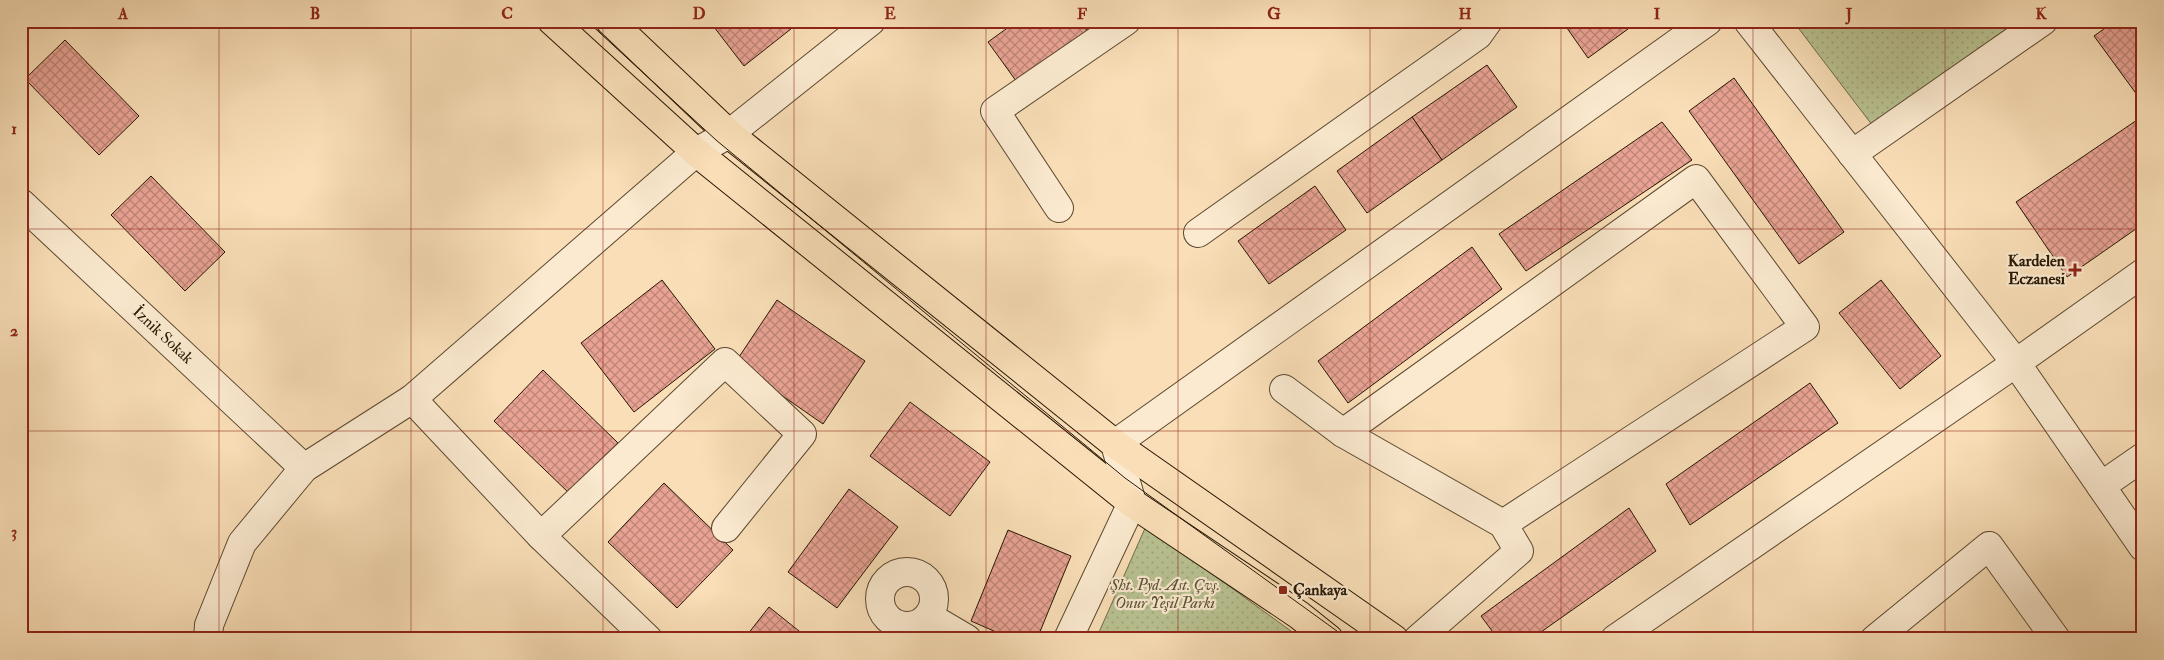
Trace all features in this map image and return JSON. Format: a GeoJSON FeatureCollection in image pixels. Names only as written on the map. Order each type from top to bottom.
{"type":"FeatureCollection","features":[{"type":"Feature","properties":{"kind":"main road"},"geometry":{"type":"LineString","coordinates":[[552,21],[696,152],[1132,503],[1299,615],[1328,639]]}},
{"type":"Feature","properties":{"kind":"main road"},"geometry":{"type":"LineString","coordinates":[[610,21],[729,134],[1115,444],[1394,639]]}},
{"type":"Feature","properties":{"kind":"street"},"geometry":{"type":"LineString","coordinates":[[208,639],[210,625],[242,543],[304,468],[412,399],[696,152],[729,134],[872,21]]}},
{"type":"Feature","properties":{"kind":"street"},"geometry":{"type":"LineString","coordinates":[[1059,208],[995,111],[1126,21]]}},
{"type":"Feature","properties":{"kind":"street"},"geometry":{"type":"LineString","coordinates":[[1198,234],[1478,36],[1488,21]]}},
{"type":"Feature","properties":{"kind":"street"},"geometry":{"type":"LineString","coordinates":[[1068,639],[1132,503],[1115,444],[1708,21]]}},
{"type":"Feature","properties":{"kind":"street"},"geometry":{"type":"LineString","coordinates":[[1748,21],[2016,364],[2143,547]]}},
{"type":"Feature","properties":{"kind":"street"},"geometry":{"type":"LineString","coordinates":[[1852,154],[2043,21]]}},
{"type":"Feature","properties":{"kind":"street"},"geometry":{"type":"LineString","coordinates":[[1343,433],[1696,179],[1805,327],[1503,524]]}},
{"type":"Feature","properties":{"kind":"street","name":"İznik Sokak"},"geometry":{"type":"LineString","coordinates":[[21,203],[304,468]]}},
{"type":"Feature","properties":{"kind":"street"},"geometry":{"type":"LineString","coordinates":[[1615,639],[2016,364],[2143,272]]}},
{"type":"Feature","properties":{"kind":"street"},"geometry":{"type":"LineString","coordinates":[[541,536],[725,362],[802,434],[726,528]]}},
{"type":"Feature","properties":{"kind":"street"},"geometry":{"type":"LineString","coordinates":[[1284,389],[1343,433],[1503,524],[1519,551],[1418,639]]}},
{"type":"Feature","properties":{"kind":"street"},"geometry":{"type":"LineString","coordinates":[[412,399],[541,536],[648,639]]}},
{"type":"Feature","properties":{"kind":"street"},"geometry":{"type":"LineString","coordinates":[[2101,486],[2143,457]]}},
{"type":"Feature","properties":{"kind":"street"},"geometry":{"type":"LineString","coordinates":[[1875,639],[1989,546],[2056,639]]}},
{"type":"Feature","properties":{"kind":"street"},"geometry":{"type":"LineString","coordinates":[[928,616],[967,639]]}},
{"type":"Feature","properties":{"kind":"green space"},"geometry":{"type":"Polygon","coordinates":[[[1793,21],[2041,21],[1882,138],[1793,21]]]}},
{"type":"Feature","properties":{"kind":"green space","name":"Şht. Pyd. Ast. Çvş. Onur Yeşil Parkı"},"geometry":{"type":"Polygon","coordinates":[[[1146,526],[1302,639],[1096,639],[1146,526]]]}},
{"type":"Feature","properties":{"kind":"building"},"geometry":{"type":"Polygon","coordinates":[[[722,21],[801,21],[744,66],[714,27],[722,21]]]}},
{"type":"Feature","properties":{"kind":"building"},"geometry":{"type":"Polygon","coordinates":[[[1017,21],[1080,21],[1090,35],[1019,85],[988,42],[1017,21]]]}},
{"type":"Feature","properties":{"kind":"building"},"geometry":{"type":"Polygon","coordinates":[[[1081,21],[1108,21],[1090,34],[1081,21]]]}},
{"type":"Feature","properties":{"kind":"building"},"geometry":{"type":"Polygon","coordinates":[[[1562,21],[1622,21],[1628,29],[1588,58],[1562,21]]]}},
{"type":"Feature","properties":{"kind":"building"},"geometry":{"type":"Polygon","coordinates":[[[2115,21],[2143,21],[2143,103],[2094,36],[2115,21]]]}},
{"type":"Feature","properties":{"kind":"building"},"geometry":{"type":"Polygon","coordinates":[[[65,40],[139,116],[99,155],[25,79],[65,40]]]}},
{"type":"Feature","properties":{"kind":"building"},"geometry":{"type":"Polygon","coordinates":[[[1487,65],[1517,107],[1442,160],[1412,117],[1487,65]]]}},
{"type":"Feature","properties":{"kind":"building"},"geometry":{"type":"Polygon","coordinates":[[[1734,78],[1844,232],[1799,264],[1689,111],[1734,78]]]}},
{"type":"Feature","properties":{"kind":"building"},"geometry":{"type":"Polygon","coordinates":[[[2143,116],[2143,224],[2067,277],[2016,202],[2143,116]]]}},
{"type":"Feature","properties":{"kind":"building"},"geometry":{"type":"Polygon","coordinates":[[[1412,117],[1442,160],[1367,213],[1337,171],[1412,117]]]}},
{"type":"Feature","properties":{"kind":"building"},"geometry":{"type":"Polygon","coordinates":[[[1662,122],[1692,160],[1526,271],[1499,234],[1662,122]]]}},
{"type":"Feature","properties":{"kind":"building"},"geometry":{"type":"Polygon","coordinates":[[[151,176],[225,252],[185,291],[111,215],[151,176]]]}},
{"type":"Feature","properties":{"kind":"building"},"geometry":{"type":"Polygon","coordinates":[[[1315,186],[1346,230],[1269,284],[1238,241],[1315,186]]]}},
{"type":"Feature","properties":{"kind":"building"},"geometry":{"type":"Polygon","coordinates":[[[1472,247],[1502,289],[1348,403],[1318,361],[1472,247]]]}},
{"type":"Feature","properties":{"kind":"building"},"geometry":{"type":"Polygon","coordinates":[[[662,280],[715,349],[634,412],[581,343],[662,280]]]}},
{"type":"Feature","properties":{"kind":"building"},"geometry":{"type":"Polygon","coordinates":[[[1881,280],[1941,356],[1900,389],[1839,313],[1881,280]]]}},
{"type":"Feature","properties":{"kind":"building"},"geometry":{"type":"Polygon","coordinates":[[[777,300],[865,361],[823,424],[735,363],[777,300]]]}},
{"type":"Feature","properties":{"kind":"building"},"geometry":{"type":"Polygon","coordinates":[[[543,370],[618,443],[570,494],[494,421],[543,370]]]}},
{"type":"Feature","properties":{"kind":"building"},"geometry":{"type":"Polygon","coordinates":[[[1810,383],[1838,423],[1690,525],[1666,484],[1810,383]]]}},
{"type":"Feature","properties":{"kind":"building"},"geometry":{"type":"Polygon","coordinates":[[[910,402],[990,462],[950,516],[870,456],[910,402]]]}},
{"type":"Feature","properties":{"kind":"building"},"geometry":{"type":"Polygon","coordinates":[[[664,483],[733,550],[677,608],[608,542],[664,483]]]}},
{"type":"Feature","properties":{"kind":"building"},"geometry":{"type":"Polygon","coordinates":[[[849,489],[898,527],[837,608],[788,572],[849,489]]]}},
{"type":"Feature","properties":{"kind":"building"},"geometry":{"type":"Polygon","coordinates":[[[1629,508],[1656,551],[1531,639],[1498,639],[1481,616],[1629,508]]]}},
{"type":"Feature","properties":{"kind":"building"},"geometry":{"type":"Polygon","coordinates":[[[1008,530],[1071,556],[1037,639],[1012,639],[971,621],[1008,530]]]}},
{"type":"Feature","properties":{"kind":"building"},"geometry":{"type":"Polygon","coordinates":[[[769,607],[809,639],[744,639],[769,607]]]}},
{"type":"Feature","properties":{"kind":"tram line"},"geometry":{"type":"LineString","coordinates":[[587,21],[716,140],[1125,478],[1348,639]]}},
{"type":"Feature","properties":{"kind":"place","name":"Kardelen Eczanesi"},"geometry":{"type":"Point","coordinates":[2075,270]}},
{"type":"Feature","properties":{"kind":"place","name":"Çankaya"},"geometry":{"type":"Point","coordinates":[1283,590]}}]}
